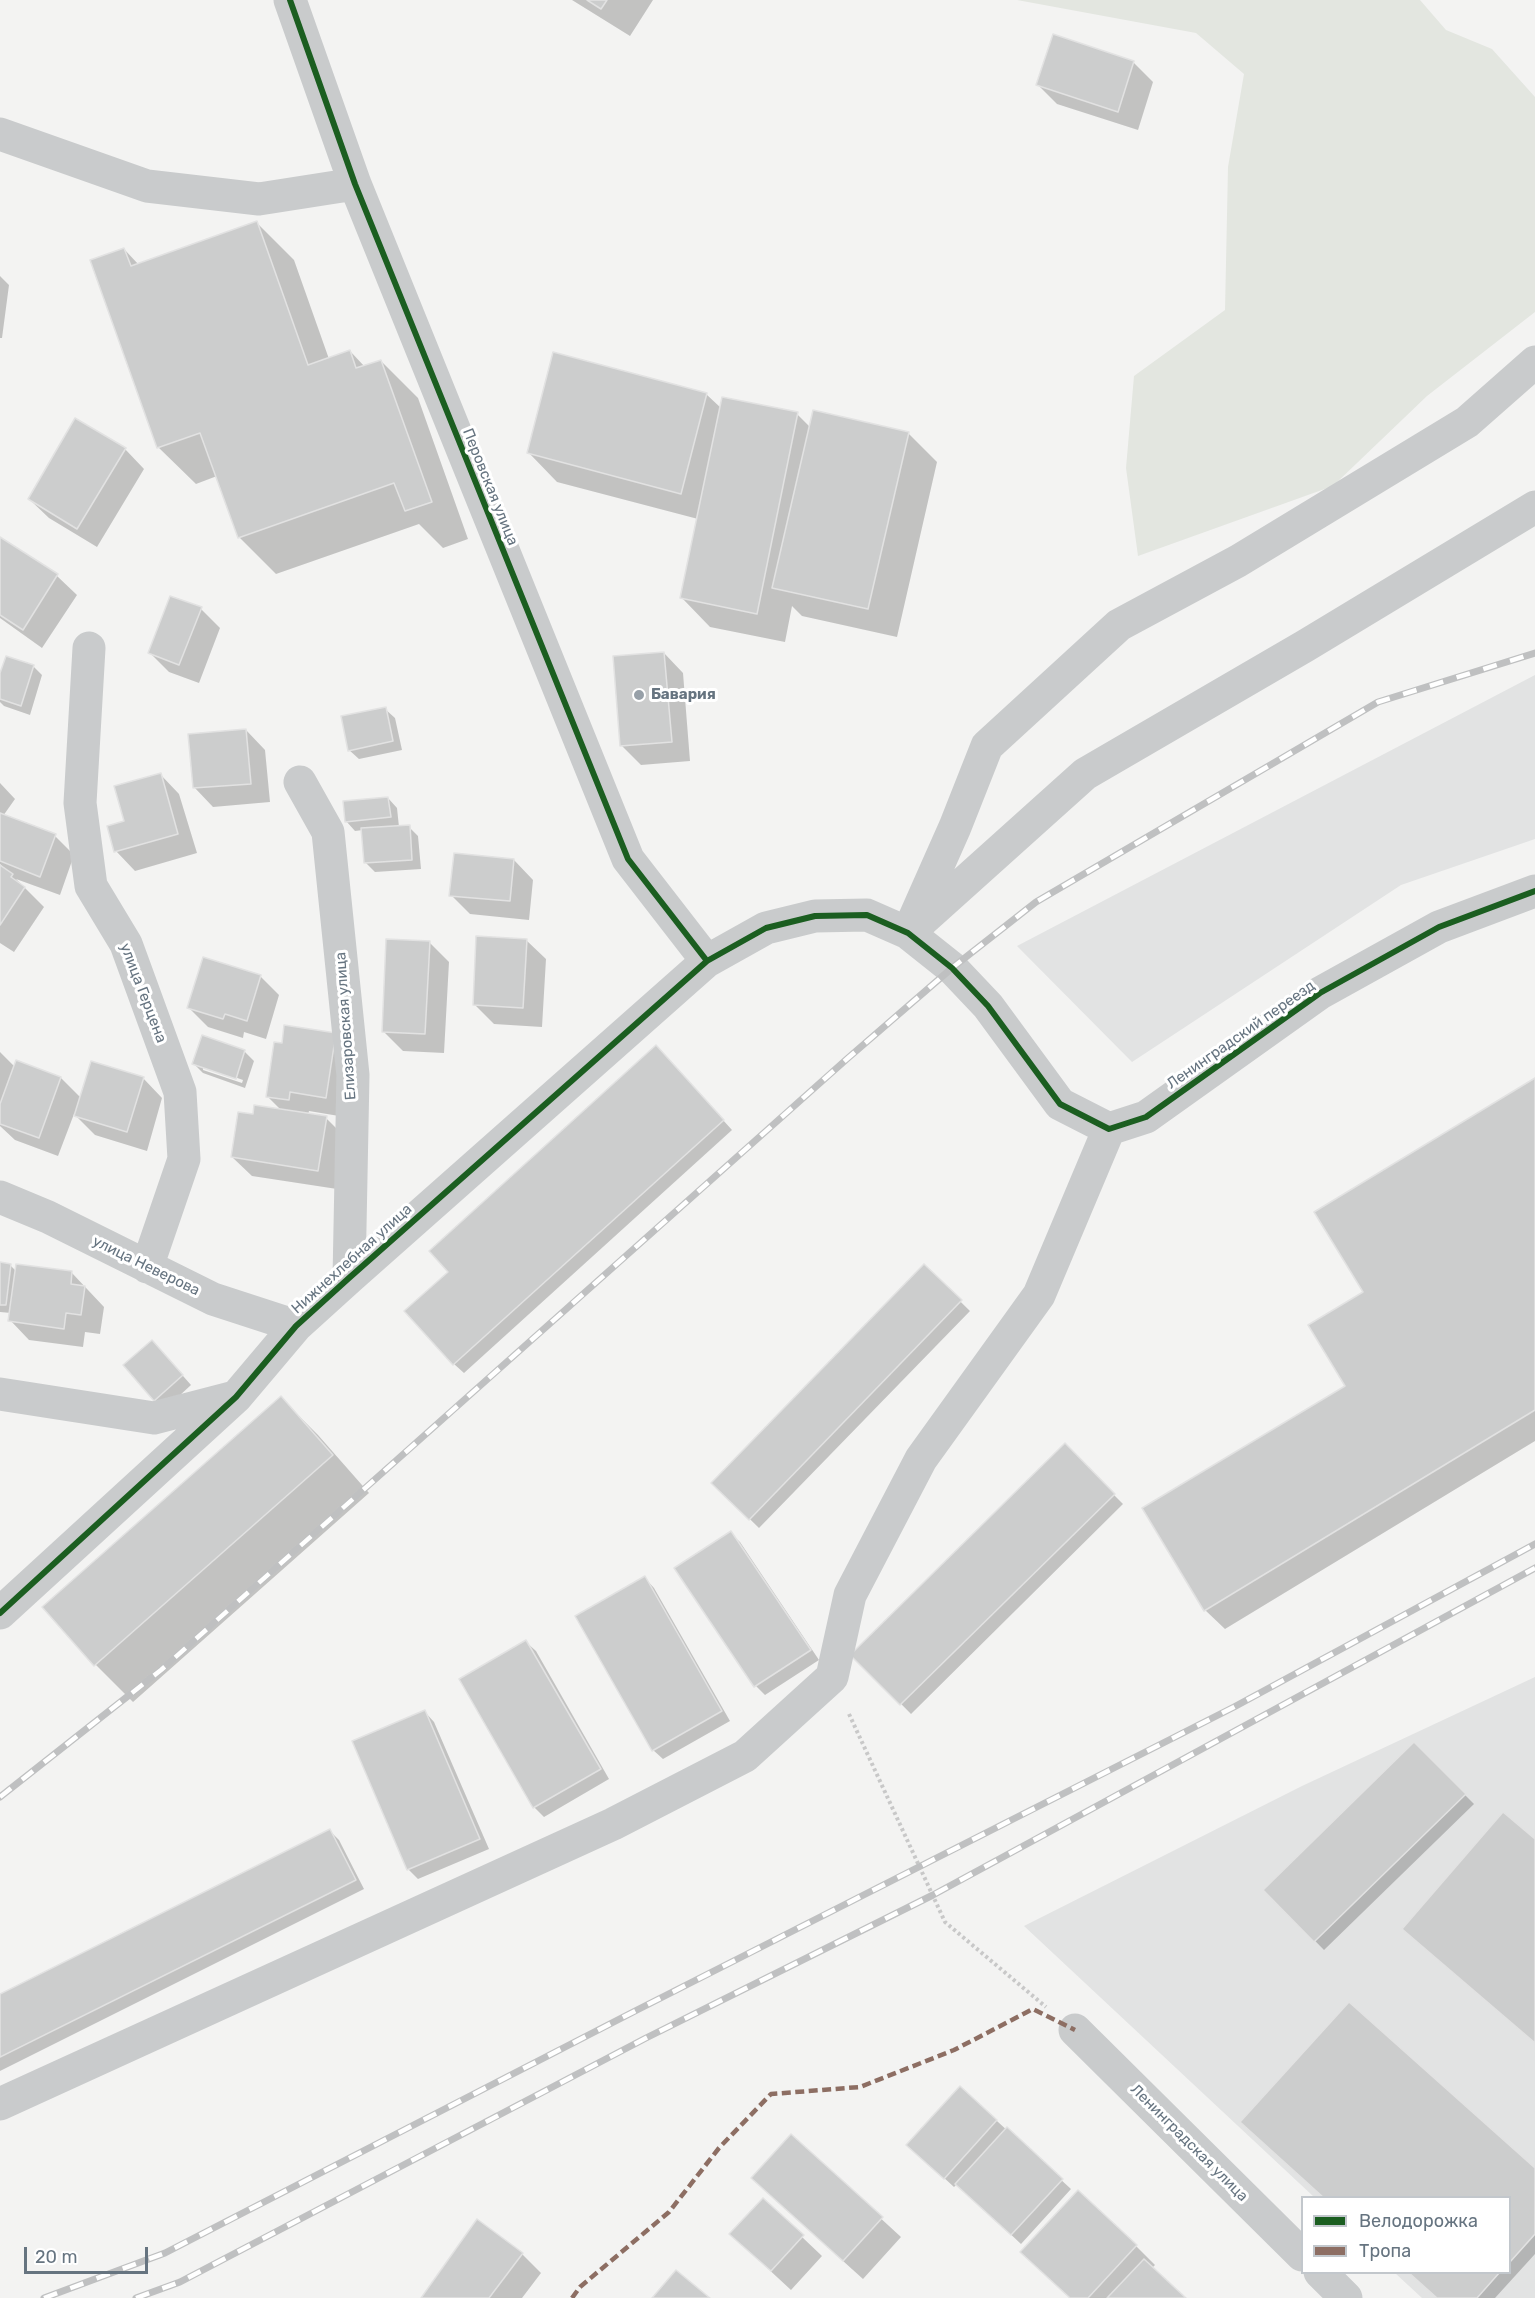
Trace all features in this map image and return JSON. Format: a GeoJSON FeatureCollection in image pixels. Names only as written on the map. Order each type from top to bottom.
{"type":"FeatureCollection","features":[{"type":"Feature","properties":{"kind":"street","name":"Перовская улица"},"geometry":{"type":"LineString","coordinates":[[290,0],[354,184],[628,859],[707,962]]}},
{"type":"Feature","properties":{"kind":"street"},"geometry":{"type":"LineString","coordinates":[[0,134],[147,186],[260,199],[354,184]]}},
{"type":"Feature","properties":{"kind":"street"},"geometry":{"type":"LineString","coordinates":[[908,933],[956,827],[987,746],[1119,625],[1238,561],[1467,422],[1535,362]]}},
{"type":"Feature","properties":{"kind":"street"},"geometry":{"type":"LineString","coordinates":[[908,933],[1084,774],[1535,507]]}},
{"type":"Feature","properties":{"kind":"street","name":"улица Герцена"},"geometry":{"type":"LineString","coordinates":[[89,648],[80,803],[91,886],[126,944],[180,1092],[184,1159],[147,1267]]}},
{"type":"Feature","properties":{"kind":"street","name":"Елизаровская улица"},"geometry":{"type":"LineString","coordinates":[[300,782],[328,832],[353,1075],[349,1278]]}},
{"type":"Feature","properties":{"kind":"street","name":"Ленинградский переезд"},"geometry":{"type":"LineString","coordinates":[[1109,1129],[1146,1117],[1320,993],[1439,927],[1535,891]]}},
{"type":"Feature","properties":{"kind":"street","name":"Нижнехлебная улица"},"geometry":{"type":"LineString","coordinates":[[0,1613],[236,1397],[296,1326],[349,1278],[707,962],[766,927],[815,916],[867,915],[908,933],[952,969],[988,1006],[1060,1104],[1109,1129]]}},
{"type":"Feature","properties":{"kind":"street"},"geometry":{"type":"LineString","coordinates":[[0,2104],[613,1824],[745,1756],[832,1677],[850,1595],[921,1459],[1039,1295],[1109,1129]]}},
{"type":"Feature","properties":{"kind":"street","name":"улица Неверова"},"geometry":{"type":"LineString","coordinates":[[0,1197],[48,1216],[213,1299],[296,1326]]}},
{"type":"Feature","properties":{"kind":"street"},"geometry":{"type":"LineString","coordinates":[[0,1394],[154,1418],[236,1397]]}},
{"type":"Feature","properties":{"kind":"street","name":"Ленинградская улица"},"geometry":{"type":"LineString","coordinates":[[1075,2030],[1301,2254]]}},
{"type":"Feature","properties":{"kind":"street"},"geometry":{"type":"LineString","coordinates":[[1322,2274],[1346,2298]]}},
{"type":"Feature","properties":{"kind":"path"},"geometry":{"type":"LineString","coordinates":[[832,1677],[945,1922],[1075,2030]]}},
{"type":"Feature","properties":{"kind":"shaded area"},"geometry":{"type":"Polygon","coordinates":[[[1017,0],[1420,0],[1446,30],[1492,49],[1535,97],[1535,312],[1427,396],[1333,486],[1138,556],[1126,468],[1134,376],[1225,310],[1228,167],[1244,74],[1196,33],[1017,0]]]}},
{"type":"Feature","properties":{"kind":"shaded area"},"geometry":{"type":"Polygon","coordinates":[[[1535,675],[1535,839],[1401,885],[1132,1062],[1017,946],[1535,675]]]}},
{"type":"Feature","properties":{"kind":"shaded area"},"geometry":{"type":"Polygon","coordinates":[[[1535,1677],[1535,2298],[1422,2298],[1396,2274],[1511,2274],[1511,2196],[1313,2196],[1024,1926],[1302,1786],[1535,1677]]]}},
{"type":"Feature","properties":{"kind":"building"},"geometry":{"type":"Polygon","coordinates":[[[587,0],[607,0],[601,9],[587,0]]]}},
{"type":"Feature","properties":{"kind":"building"},"geometry":{"type":"Polygon","coordinates":[[[1053,34],[1134,61],[1118,112],[1036,85],[1053,34]]]}},
{"type":"Feature","properties":{"kind":"building"},"geometry":{"type":"Polygon","coordinates":[[[257,221],[308,365],[350,350],[356,368],[381,360],[432,502],[405,511],[394,483],[238,538],[200,433],[157,448],[90,260],[124,248],[131,266],[257,221]]]}},
{"type":"Feature","properties":{"kind":"building"},"geometry":{"type":"Polygon","coordinates":[[[553,352],[707,393],[681,494],[527,453],[553,352]]]}},
{"type":"Feature","properties":{"kind":"building"},"geometry":{"type":"Polygon","coordinates":[[[722,397],[798,412],[757,614],[680,598],[722,397]]]}},
{"type":"Feature","properties":{"kind":"building"},"geometry":{"type":"Polygon","coordinates":[[[813,410],[909,432],[868,609],[772,588],[813,410]]]}},
{"type":"Feature","properties":{"kind":"building"},"geometry":{"type":"Polygon","coordinates":[[[75,418],[126,448],[77,529],[28,499],[75,418]]]}},
{"type":"Feature","properties":{"kind":"building"},"geometry":{"type":"Polygon","coordinates":[[[0,537],[58,574],[23,630],[0,615],[0,537]]]}},
{"type":"Feature","properties":{"kind":"building"},"geometry":{"type":"Polygon","coordinates":[[[170,596],[202,607],[179,665],[148,653],[170,596]]]}},
{"type":"Feature","properties":{"kind":"building"},"geometry":{"type":"Polygon","coordinates":[[[664,652],[672,742],[620,746],[613,656],[664,652]]]}},
{"type":"Feature","properties":{"kind":"building"},"geometry":{"type":"Polygon","coordinates":[[[6,656],[34,665],[21,706],[0,699],[0,673],[6,656]]]}},
{"type":"Feature","properties":{"kind":"building"},"geometry":{"type":"Polygon","coordinates":[[[386,707],[393,741],[348,751],[341,716],[386,707]]]}},
{"type":"Feature","properties":{"kind":"building"},"geometry":{"type":"Polygon","coordinates":[[[246,729],[251,784],[193,788],[188,734],[246,729]]]}},
{"type":"Feature","properties":{"kind":"building"},"geometry":{"type":"Polygon","coordinates":[[[161,773],[178,834],[114,852],[107,826],[124,821],[114,786],[161,773]]]}},
{"type":"Feature","properties":{"kind":"building"},"geometry":{"type":"Polygon","coordinates":[[[388,797],[391,817],[345,822],[343,801],[388,797]]]}},
{"type":"Feature","properties":{"kind":"building"},"geometry":{"type":"Polygon","coordinates":[[[0,813],[56,834],[40,877],[0,861],[0,813]]]}},
{"type":"Feature","properties":{"kind":"building"},"geometry":{"type":"Polygon","coordinates":[[[410,825],[412,860],[364,863],[361,828],[410,825]]]}},
{"type":"Feature","properties":{"kind":"building"},"geometry":{"type":"Polygon","coordinates":[[[454,853],[514,859],[510,901],[449,896],[454,853]]]}},
{"type":"Feature","properties":{"kind":"building"},"geometry":{"type":"Polygon","coordinates":[[[0,865],[13,874],[11,877],[25,887],[0,925],[0,865]]]}},
{"type":"Feature","properties":{"kind":"building"},"geometry":{"type":"Polygon","coordinates":[[[476,936],[527,939],[523,1008],[473,1005],[476,936]]]}},
{"type":"Feature","properties":{"kind":"building"},"geometry":{"type":"Polygon","coordinates":[[[386,939],[430,941],[425,1034],[382,1032],[386,939]]]}},
{"type":"Feature","properties":{"kind":"building"},"geometry":{"type":"Polygon","coordinates":[[[203,957],[261,975],[247,1021],[225,1014],[223,1019],[187,1008],[203,957]]]}},
{"type":"Feature","properties":{"kind":"building"},"geometry":{"type":"Polygon","coordinates":[[[284,1025],[336,1033],[326,1098],[290,1092],[289,1100],[266,1097],[274,1042],[282,1043],[284,1025]]]}},
{"type":"Feature","properties":{"kind":"building"},"geometry":{"type":"Polygon","coordinates":[[[202,1035],[245,1050],[236,1079],[192,1064],[202,1035]]]}},
{"type":"Feature","properties":{"kind":"building"},"geometry":{"type":"Polygon","coordinates":[[[656,1045],[724,1120],[453,1365],[404,1311],[448,1272],[429,1251],[656,1045]]]}},
{"type":"Feature","properties":{"kind":"building"},"geometry":{"type":"Polygon","coordinates":[[[16,1060],[61,1077],[39,1138],[0,1124],[0,1104],[16,1060]]]}},
{"type":"Feature","properties":{"kind":"building"},"geometry":{"type":"Polygon","coordinates":[[[91,1061],[144,1077],[127,1132],[74,1116],[91,1061]]]}},
{"type":"Feature","properties":{"kind":"building"},"geometry":{"type":"Polygon","coordinates":[[[1535,1078],[1535,1410],[1204,1611],[1142,1508],[1345,1386],[1308,1325],[1363,1292],[1314,1212],[1535,1078]]]}},
{"type":"Feature","properties":{"kind":"building"},"geometry":{"type":"Polygon","coordinates":[[[254,1105],[327,1116],[318,1171],[231,1157],[238,1112],[253,1114],[254,1105]]]}},
{"type":"Feature","properties":{"kind":"building"},"geometry":{"type":"Polygon","coordinates":[[[0,1262],[11,1264],[6,1305],[0,1305],[0,1262]]]}},
{"type":"Feature","properties":{"kind":"building"},"geometry":{"type":"Polygon","coordinates":[[[16,1264],[72,1271],[71,1284],[85,1286],[81,1315],[66,1313],[64,1329],[8,1321],[16,1264]]]}},
{"type":"Feature","properties":{"kind":"building"},"geometry":{"type":"Polygon","coordinates":[[[924,1264],[962,1300],[749,1520],[711,1483],[924,1264]]]}},
{"type":"Feature","properties":{"kind":"building"},"geometry":{"type":"Polygon","coordinates":[[[152,1340],[183,1375],[154,1401],[123,1365],[152,1340]]]}},
{"type":"Feature","properties":{"kind":"building"},"geometry":{"type":"Polygon","coordinates":[[[281,1396],[333,1455],[94,1666],[42,1607],[281,1396]]]}},
{"type":"Feature","properties":{"kind":"building"},"geometry":{"type":"Polygon","coordinates":[[[1065,1443],[1115,1494],[900,1705],[850,1655],[1065,1443]]]}},
{"type":"Feature","properties":{"kind":"building"},"geometry":{"type":"Polygon","coordinates":[[[731,1531],[811,1650],[754,1687],[674,1568],[731,1531]]]}},
{"type":"Feature","properties":{"kind":"building"},"geometry":{"type":"Polygon","coordinates":[[[645,1576],[722,1711],[652,1751],[575,1616],[645,1576]]]}},
{"type":"Feature","properties":{"kind":"building"},"geometry":{"type":"Polygon","coordinates":[[[526,1640],[601,1769],[533,1808],[459,1679],[526,1640]]]}},
{"type":"Feature","properties":{"kind":"building"},"geometry":{"type":"Polygon","coordinates":[[[425,1710],[480,1839],[407,1870],[352,1741],[425,1710]]]}},
{"type":"Feature","properties":{"kind":"building"},"geometry":{"type":"Polygon","coordinates":[[[1414,1742],[1466,1794],[1314,1942],[1263,1890],[1414,1742]]]}},
{"type":"Feature","properties":{"kind":"building"},"geometry":{"type":"Polygon","coordinates":[[[1503,1812],[1535,1839],[1535,2043],[1402,1929],[1503,1812]]]}},
{"type":"Feature","properties":{"kind":"building"},"geometry":{"type":"Polygon","coordinates":[[[330,1829],[356,1880],[0,2057],[0,1994],[330,1829]]]}},
{"type":"Feature","properties":{"kind":"building"},"geometry":{"type":"Polygon","coordinates":[[[1349,2002],[1535,2168],[1535,2234],[1511,2261],[1511,2196],[1322,2196],[1240,2122],[1349,2002]]]}},
{"type":"Feature","properties":{"kind":"building"},"geometry":{"type":"Polygon","coordinates":[[[960,2086],[997,2120],[944,2179],[906,2145],[960,2086]]]}},
{"type":"Feature","properties":{"kind":"building"},"geometry":{"type":"Polygon","coordinates":[[[1007,2127],[1063,2179],[1011,2235],[955,2184],[1007,2127]]]}},
{"type":"Feature","properties":{"kind":"building"},"geometry":{"type":"Polygon","coordinates":[[[791,2134],[883,2217],[843,2261],[751,2178],[791,2134]]]}},
{"type":"Feature","properties":{"kind":"building"},"geometry":{"type":"Polygon","coordinates":[[[1078,2190],[1137,2245],[1088,2298],[1070,2298],[1020,2252],[1078,2190]]]}},
{"type":"Feature","properties":{"kind":"building"},"geometry":{"type":"Polygon","coordinates":[[[763,2198],[804,2235],[771,2271],[729,2234],[763,2198]]]}},
{"type":"Feature","properties":{"kind":"building"},"geometry":{"type":"Polygon","coordinates":[[[477,2219],[523,2253],[489,2298],[421,2298],[477,2219]]]}},
{"type":"Feature","properties":{"kind":"building"},"geometry":{"type":"Polygon","coordinates":[[[1144,2259],[1186,2298],[1107,2298],[1144,2259]]]}},
{"type":"Feature","properties":{"kind":"building"},"geometry":{"type":"Polygon","coordinates":[[[676,2270],[710,2298],[652,2298],[676,2270]]]}},
{"type":"Feature","properties":{"kind":"building"},"geometry":{"type":"Polygon","coordinates":[[[1410,2274],[1498,2274],[1477,2298],[1437,2298],[1410,2274]]]}},
{"type":"Feature","properties":{"kind":"railway"},"geometry":{"type":"LineString","coordinates":[[0,1797],[161,1670],[848,1058],[952,968],[1036,902],[1378,702],[1535,653]]}},
{"type":"Feature","properties":{"kind":"railway"},"geometry":{"type":"LineString","coordinates":[[44,2298],[165,2253],[1234,1707],[1535,1544]]}},
{"type":"Feature","properties":{"kind":"railway"},"geometry":{"type":"LineString","coordinates":[[136,2298],[180,2282],[646,2038],[933,1895],[1535,1568]]}},
{"type":"Feature","properties":{"kind":"marked path"},"geometry":{"type":"LineString","coordinates":[[572,2298],[580,2287],[669,2212],[719,2148],[771,2094],[860,2087],[954,2050],[1033,2009],[1075,2030]]}},
{"type":"Feature","properties":{"kind":"cycle path"},"geometry":{"type":"LineString","coordinates":[[290,0],[355,184],[628,859],[707,961]]}},
{"type":"Feature","properties":{"kind":"cycle path"},"geometry":{"type":"LineString","coordinates":[[0,1613],[236,1397],[296,1326],[349,1278],[707,961],[766,928],[815,916],[867,915],[908,933],[952,968],[988,1006],[1060,1104],[1109,1129],[1146,1117],[1320,993],[1439,927],[1535,891]]}},
{"type":"Feature","properties":{"kind":"place","name":"Бавария"},"geometry":{"type":"Point","coordinates":[639,695]}}]}
